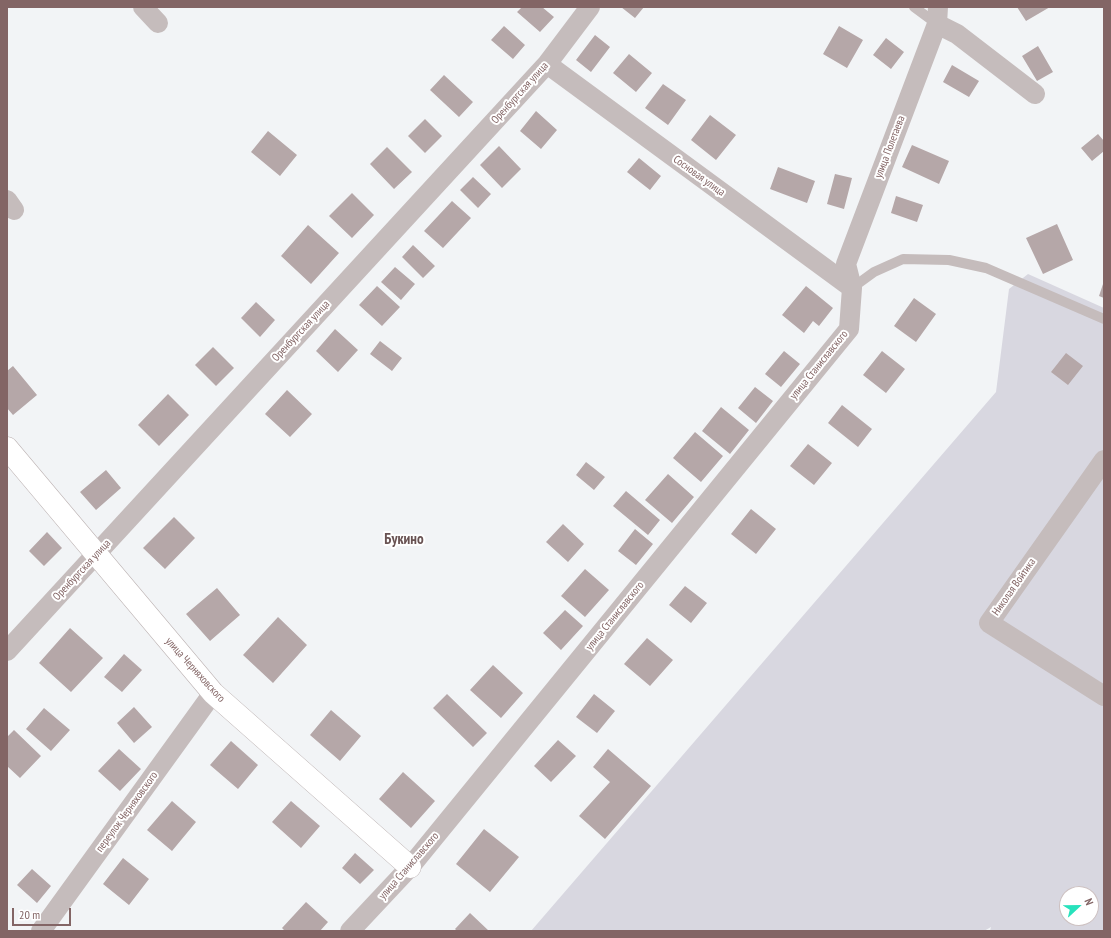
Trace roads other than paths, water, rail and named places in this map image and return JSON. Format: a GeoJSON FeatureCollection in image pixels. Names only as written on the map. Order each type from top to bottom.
{"type":"FeatureCollection","features":[{"type":"Feature","properties":{"kind":"street"},"geometry":{"type":"LineString","coordinates":[[143,7],[158,23]]}},
{"type":"Feature","properties":{"kind":"street","name":"Оренбургская улица"},"geometry":{"type":"LineString","coordinates":[[7,651],[547,64],[590,7]]}},
{"type":"Feature","properties":{"kind":"street"},"geometry":{"type":"LineString","coordinates":[[938,16],[957,34],[1035,94]]}},
{"type":"Feature","properties":{"kind":"street","name":"улица Полетаева"},"geometry":{"type":"LineString","coordinates":[[852,288],[846,264],[938,16]]}},
{"type":"Feature","properties":{"kind":"street","name":"Сосновая улица"},"geometry":{"type":"LineString","coordinates":[[547,64],[852,288]]}},
{"type":"Feature","properties":{"kind":"street","name":"улица Станиславского"},"geometry":{"type":"LineString","coordinates":[[350,931],[410,867],[849,329],[852,288]]}},
{"type":"Feature","properties":{"kind":"street","name":"улица Черняховского"},"geometry":{"type":"LineString","coordinates":[[7,448],[213,693],[410,867]]}},
{"type":"Feature","properties":{"kind":"street","name":"Николая Войтика"},"geometry":{"type":"LineString","coordinates":[[1104,460],[989,623],[1104,696]]}},
{"type":"Feature","properties":{"kind":"street","name":"переулок Черняховского"},"geometry":{"type":"LineString","coordinates":[[41,931],[213,693]]}},
{"type":"Feature","properties":{"kind":"lane"},"geometry":{"type":"LineString","coordinates":[[914,7],[938,16]]}},
{"type":"Feature","properties":{"kind":"lane"},"geometry":{"type":"LineString","coordinates":[[852,288],[874,272],[903,259],[949,260],[986,268],[1104,319]]}},
{"type":"Feature","properties":{"kind":"district","name":"Букино"},"geometry":{"type":"Point","coordinates":[404,540]}}]}
